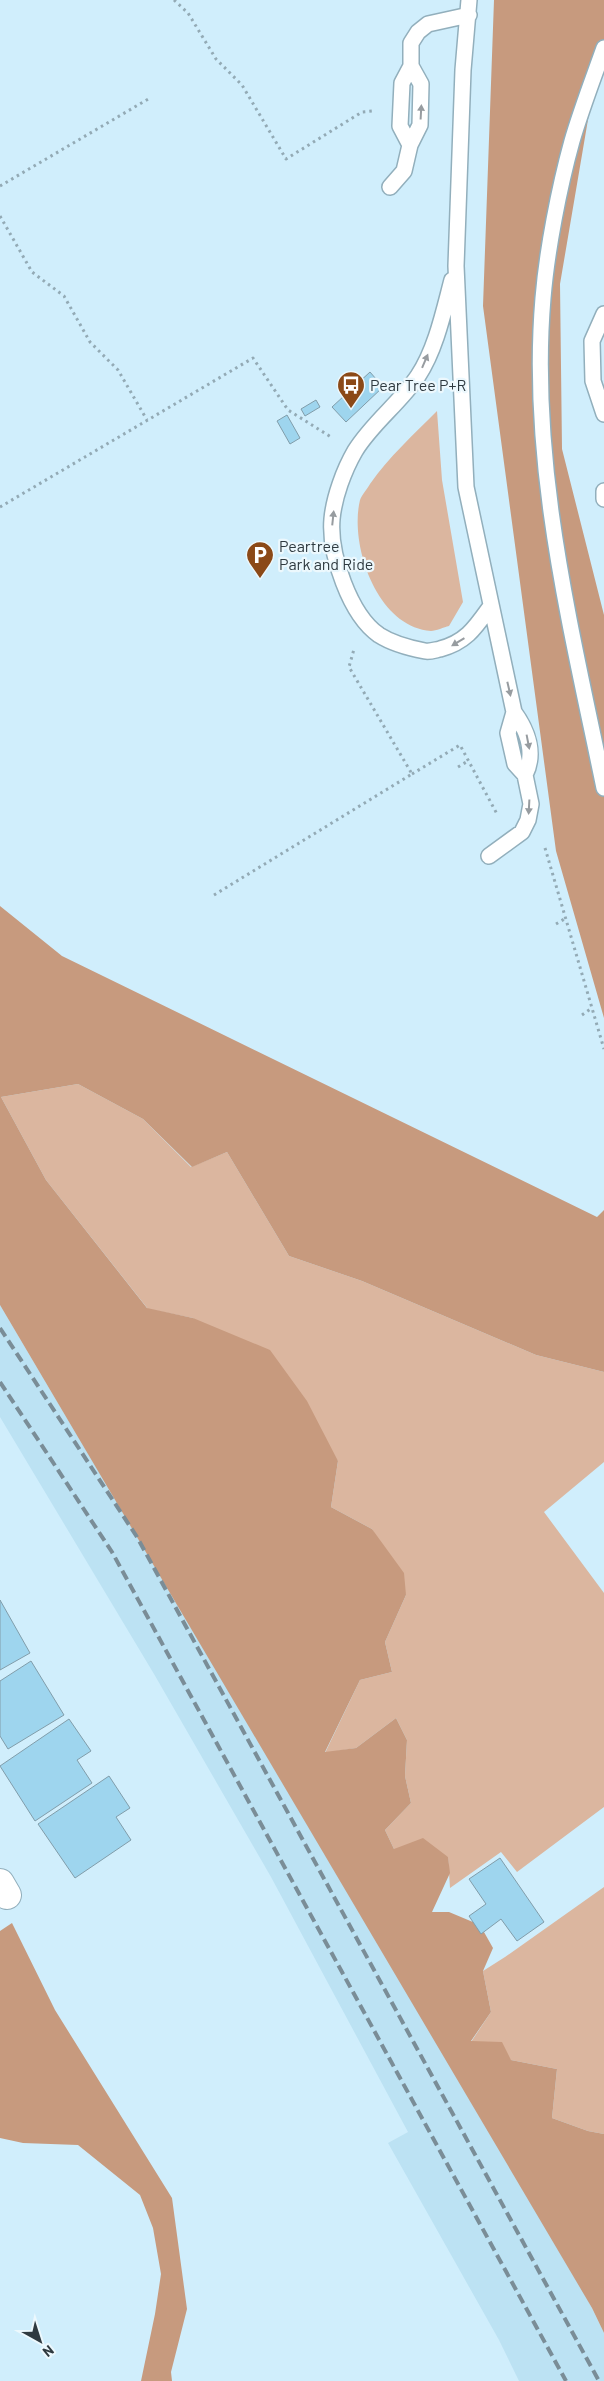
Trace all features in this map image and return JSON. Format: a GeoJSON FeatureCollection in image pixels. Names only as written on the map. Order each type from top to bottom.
{"type":"FeatureCollection","features":[{"type":"Feature","properties":{"kind":"lane"},"geometry":{"type":"LineString","coordinates":[[410,145],[400,126],[402,83],[411,66],[411,43],[418,32],[428,24],[469,7],[463,70],[456,266],[466,487],[490,607],[514,712],[525,728],[532,762],[526,775],[531,804],[528,820],[522,832],[489,856]]}},
{"type":"Feature","properties":{"kind":"lane"},"geometry":{"type":"LineString","coordinates":[[604,48],[572,142],[557,205],[543,297],[541,395],[550,500],[565,595],[604,788]]}},
{"type":"Feature","properties":{"kind":"lane"},"geometry":{"type":"LineString","coordinates":[[390,187],[404,171],[410,145],[420,125],[422,108],[421,84],[411,66]]}},
{"type":"Feature","properties":{"kind":"lane"},"geometry":{"type":"LineString","coordinates":[[456,266],[440,328],[419,375],[355,452],[336,497],[332,520],[334,542],[349,600],[361,619],[379,635],[401,646],[429,652],[457,644],[476,628],[490,607]]}},
{"type":"Feature","properties":{"kind":"lane"},"geometry":{"type":"LineString","coordinates":[[604,314],[592,341],[593,382],[604,414]]}},
{"type":"Feature","properties":{"kind":"lane"},"geometry":{"type":"LineString","coordinates":[[604,491],[604,499]]}},
{"type":"Feature","properties":{"kind":"path"},"geometry":{"type":"LineString","coordinates":[[174,0],[188,13],[216,59],[242,85],[286,159],[362,112],[401,109]]}},
{"type":"Feature","properties":{"kind":"path"},"geometry":{"type":"LineString","coordinates":[[0,186],[150,98]]}},
{"type":"Feature","properties":{"kind":"path"},"geometry":{"type":"LineString","coordinates":[[0,216],[32,272],[64,296],[90,342],[118,370],[147,420]]}},
{"type":"Feature","properties":{"kind":"path"},"geometry":{"type":"LineString","coordinates":[[0,507],[253,358],[261,373],[288,410],[355,452]]}},
{"type":"Feature","properties":{"kind":"path"},"geometry":{"type":"LineString","coordinates":[[361,619],[349,667],[412,774]]}},
{"type":"Feature","properties":{"kind":"path"},"geometry":{"type":"LineString","coordinates":[[214,895],[460,745],[499,818],[522,832],[542,839],[604,1048]]}},
{"type":"Feature","properties":{"kind":"path"},"geometry":{"type":"LineString","coordinates":[[458,767],[468,761]]}},
{"type":"Feature","properties":{"kind":"path"},"geometry":{"type":"LineString","coordinates":[[556,924],[566,918]]}},
{"type":"Feature","properties":{"kind":"path"},"geometry":{"type":"LineString","coordinates":[[582,1014],[592,1008]]}},
{"type":"Feature","properties":{"kind":"shaded area"},"geometry":{"type":"Polygon","coordinates":[[[494,0],[604,0],[604,39],[600,49],[560,284],[562,449],[604,615],[604,1018],[556,851],[483,306],[494,0]]]}},
{"type":"Feature","properties":{"kind":"shaded area"},"geometry":{"type":"Polygon","coordinates":[[[437,411],[442,480],[463,602],[449,626],[431,631],[412,626],[396,615],[382,600],[371,581],[363,560],[358,518],[360,500],[377,474],[393,455],[437,411]]]}},
{"type":"Feature","properties":{"kind":"shaded area"},"geometry":{"type":"Polygon","coordinates":[[[0,906],[62,956],[597,1217],[604,1210],[604,1372],[536,1355],[362,1281],[289,1256],[227,1152],[192,1167],[143,1119],[78,1084],[1,1097],[46,1180],[147,1308],[193,1318],[270,1350],[307,1401],[338,1461],[331,1507],[372,1529],[404,1573],[406,1595],[385,1642],[392,1672],[360,1680],[325,1752],[356,1748],[396,1718],[407,1740],[405,1776],[411,1803],[385,1830],[394,1849],[423,1838],[448,1857],[450,1873],[432,1912],[449,1912],[480,1925],[493,1948],[483,1971],[491,2012],[471,2041],[502,2042],[511,2060],[557,2069],[552,2118],[588,2131],[604,2134],[604,2333],[592,2308],[0,1305],[0,906]]]}},
{"type":"Feature","properties":{"kind":"shaded area"},"geometry":{"type":"Polygon","coordinates":[[[78,1084],[143,1119],[191,1167],[227,1152],[289,1256],[362,1281],[536,1355],[604,1372],[604,1462],[544,1512],[604,1593],[604,1807],[517,1872],[501,1852],[450,1888],[448,1857],[394,1849],[385,1830],[411,1803],[405,1776],[407,1740],[396,1718],[356,1748],[325,1753],[360,1680],[392,1672],[385,1642],[406,1595],[372,1529],[331,1507],[338,1461],[193,1318],[148,1309],[46,1180],[1,1097],[78,1084]]]}},
{"type":"Feature","properties":{"kind":"shaded area"},"geometry":{"type":"Polygon","coordinates":[[[0,1305],[584,2292],[604,2333],[604,2381],[519,2381],[499,2340],[388,2143],[408,2132],[271,1877],[154,1674],[0,1417],[0,1305]]]}},
{"type":"Feature","properties":{"kind":"shaded area"},"geometry":{"type":"Polygon","coordinates":[[[604,1887],[604,2134],[588,2131],[552,2118],[557,2069],[511,2060],[471,2042],[491,2012],[483,1971],[604,1887]]]}},
{"type":"Feature","properties":{"kind":"shaded area"},"geometry":{"type":"Polygon","coordinates":[[[12,1923],[55,2010],[172,2198],[187,2309],[171,2372],[172,2381],[141,2381],[161,2274],[153,2228],[140,2195],[78,2145],[23,2143],[0,2138],[0,1931],[12,1923]]]}},
{"type":"Feature","properties":{"kind":"building"},"geometry":{"type":"Polygon","coordinates":[[[370,372],[383,387],[346,422],[332,407],[370,372]]]}},
{"type":"Feature","properties":{"kind":"building"},"geometry":{"type":"Polygon","coordinates":[[[316,400],[320,407],[305,416],[301,409],[316,400]]]}},
{"type":"Feature","properties":{"kind":"building"},"geometry":{"type":"Polygon","coordinates":[[[287,415],[300,438],[290,444],[277,421],[287,415]]]}},
{"type":"Feature","properties":{"kind":"building"},"geometry":{"type":"Polygon","coordinates":[[[0,1600],[30,1653],[0,1670],[0,1600]]]}},
{"type":"Feature","properties":{"kind":"building"},"geometry":{"type":"Polygon","coordinates":[[[31,1661],[64,1715],[8,1749],[0,1736],[0,1681],[31,1661]]]}},
{"type":"Feature","properties":{"kind":"building"},"geometry":{"type":"Polygon","coordinates":[[[69,1719],[91,1751],[77,1760],[92,1783],[35,1821],[0,1766],[69,1719]]]}},
{"type":"Feature","properties":{"kind":"building"},"geometry":{"type":"Polygon","coordinates":[[[109,1776],[130,1808],[116,1817],[131,1840],[75,1878],[38,1824],[109,1776]]]}},
{"type":"Feature","properties":{"kind":"building"},"geometry":{"type":"Polygon","coordinates":[[[500,1858],[544,1922],[517,1941],[501,1919],[481,1934],[469,1916],[486,1904],[469,1879],[500,1858]]]}},
{"type":"Feature","properties":{"kind":"railway"},"geometry":{"type":"LineString","coordinates":[[0,1328],[137,1537],[599,2381]]}},
{"type":"Feature","properties":{"kind":"railway"},"geometry":{"type":"LineString","coordinates":[[0,1382],[112,1552],[566,2381]]}},
{"type":"Feature","properties":{"kind":"place","name":"Pear Tree P+R"},"geometry":{"type":"Point","coordinates":[351,409]}},
{"type":"Feature","properties":{"kind":"place","name":"Peartree Park and Ride"},"geometry":{"type":"Point","coordinates":[260,579]}}]}
